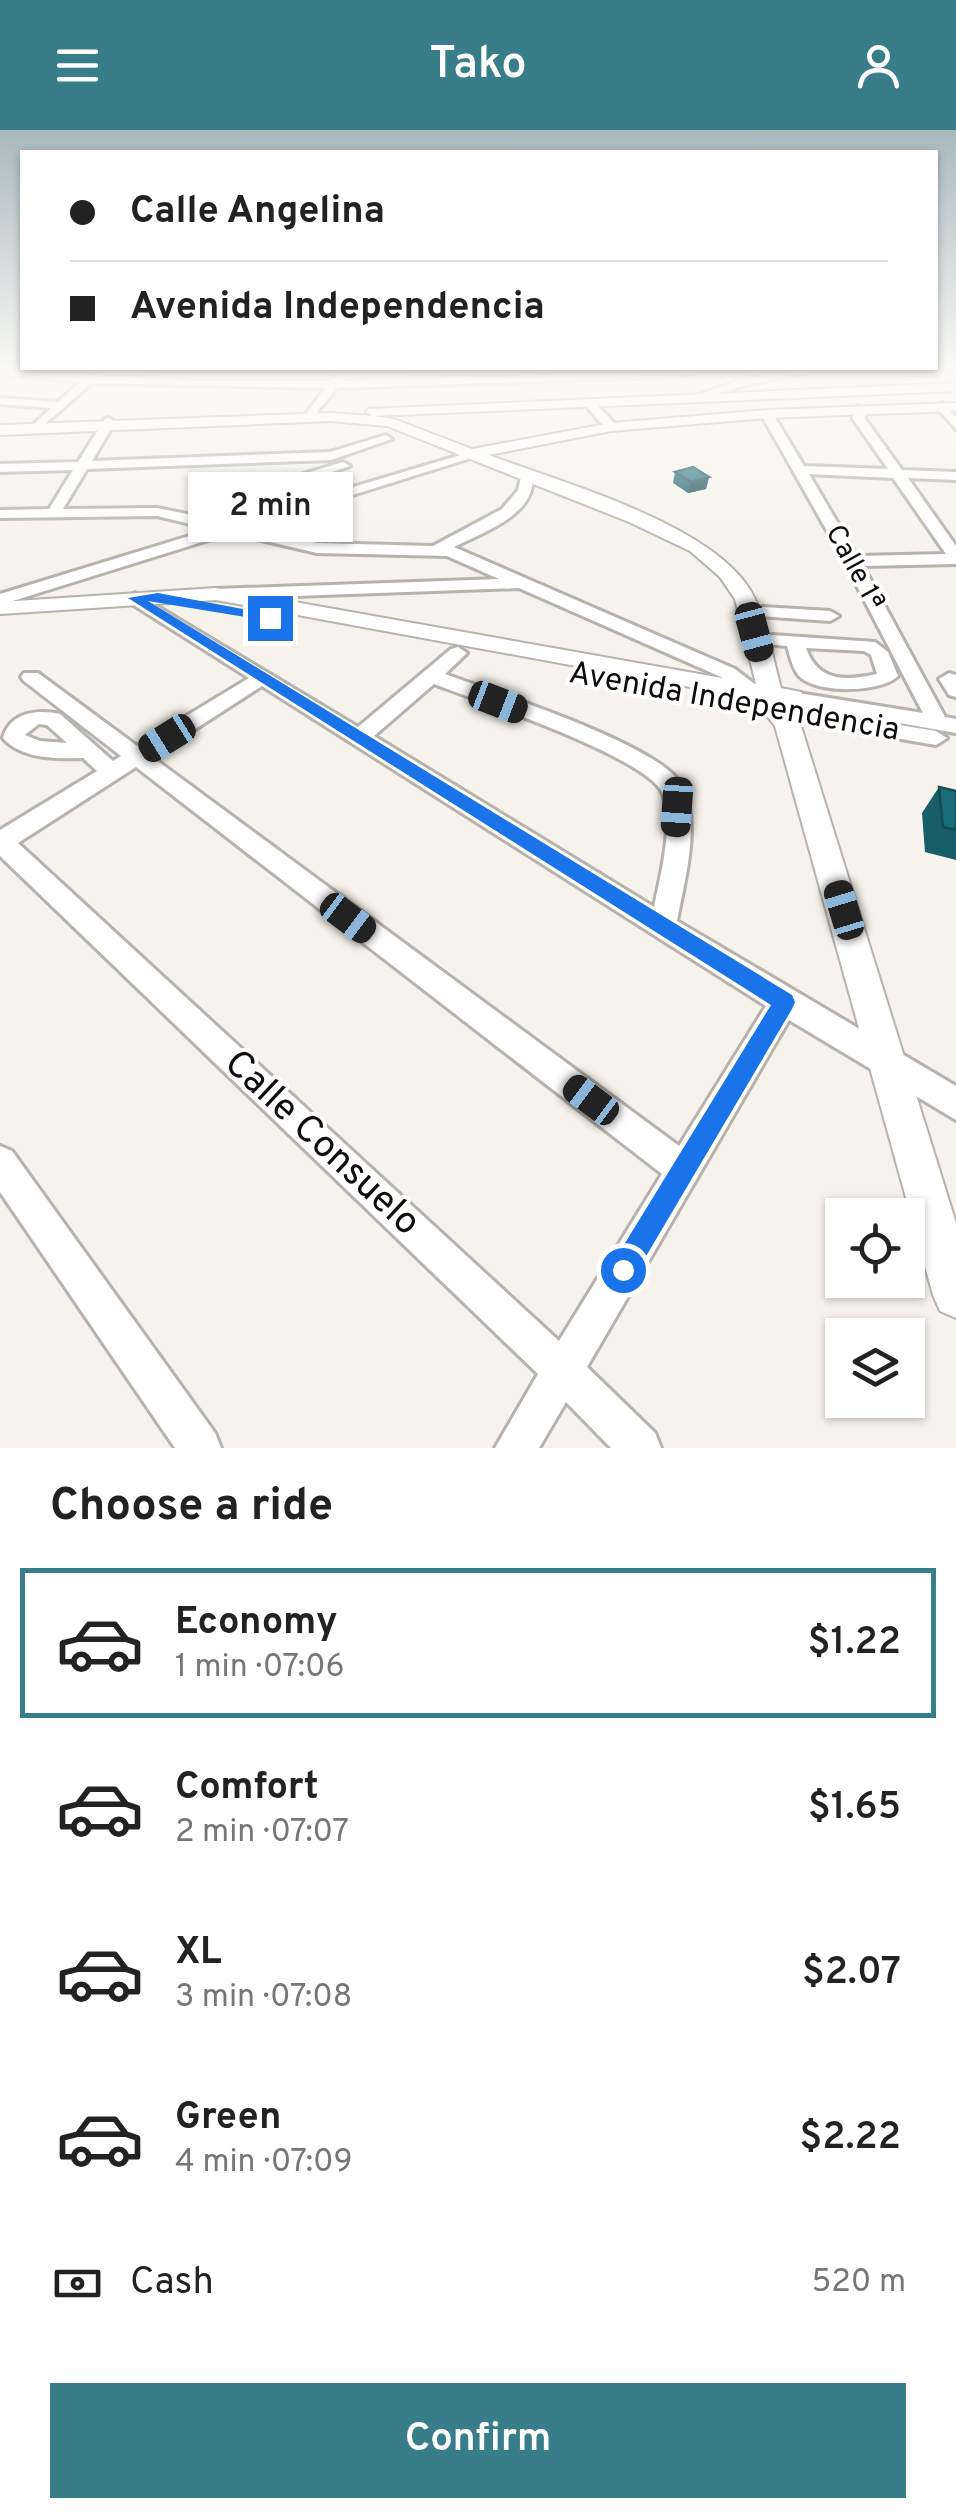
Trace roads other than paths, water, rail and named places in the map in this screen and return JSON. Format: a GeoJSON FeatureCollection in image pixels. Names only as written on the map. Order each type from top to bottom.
{"type":"FeatureCollection","features":[{"type":"Feature","properties":{"kind":"main road"},"geometry":{"type":"LineString","coordinates":[[415,432],[634,512],[717,550],[751,584],[763,612],[772,640],[780,706]]}},
{"type":"Feature","properties":{"kind":"main road"},"geometry":{"type":"LineString","coordinates":[[427,432],[697,547],[728,573],[745,599],[890,1062],[956,1295]]}},
{"type":"Feature","properties":{"kind":"main road"},"geometry":{"type":"LineString","coordinates":[[475,453],[587,432]]}},
{"type":"Feature","properties":{"kind":"main road","name":"Avenida Independencia"},"geometry":{"type":"LineString","coordinates":[[0,604],[216,594],[780,706]]}},
{"type":"Feature","properties":{"kind":"main road","name":"Avenida Independencia"},"geometry":{"type":"LineString","coordinates":[[146,597],[780,706]]}},
{"type":"Feature","properties":{"kind":"street"},"geometry":{"type":"LineString","coordinates":[[54,512],[104,432]]}},
{"type":"Feature","properties":{"kind":"street","name":"Calle 1ª"},"geometry":{"type":"LineString","coordinates":[[777,432],[947,725]]}},
{"type":"Feature","properties":{"kind":"street"},"geometry":{"type":"LineString","coordinates":[[867,432],[956,558]]}},
{"type":"Feature","properties":{"kind":"street"},"geometry":{"type":"LineString","coordinates":[[198,518],[386,439]]}},
{"type":"Feature","properties":{"kind":"street"},"geometry":{"type":"LineString","coordinates":[[0,604],[231,526],[475,453]]}},
{"type":"Feature","properties":{"kind":"street"},"geometry":{"type":"LineString","coordinates":[[0,468],[337,461]]}},
{"type":"Feature","properties":{"kind":"street"},"geometry":{"type":"LineString","coordinates":[[799,470],[956,476]]}},
{"type":"Feature","properties":{"kind":"street"},"geometry":{"type":"LineString","coordinates":[[439,549],[518,505],[527,488],[527,476]]}},
{"type":"Feature","properties":{"kind":"street"},"geometry":{"type":"LineString","coordinates":[[0,514],[129,510],[198,518],[320,548],[439,549],[467,556],[728,673],[780,706]]}},
{"type":"Feature","properties":{"kind":"street"},"geometry":{"type":"LineString","coordinates":[[852,561],[956,558]]}},
{"type":"Feature","properties":{"kind":"street"},"geometry":{"type":"LineString","coordinates":[[216,594],[522,583]]}},
{"type":"Feature","properties":{"kind":"street"},"geometry":{"type":"LineString","coordinates":[[146,597],[262,678],[784,1002],[956,1104]]}},
{"type":"Feature","properties":{"kind":"street"},"geometry":{"type":"LineString","coordinates":[[763,612],[830,616]]}},
{"type":"Feature","properties":{"kind":"street"},"geometry":{"type":"LineString","coordinates":[[772,640],[794,641]]}},
{"type":"Feature","properties":{"kind":"street"},"geometry":{"type":"LineString","coordinates":[[361,736],[433,678],[458,652]]}},
{"type":"Feature","properties":{"kind":"street"},"geometry":{"type":"LineString","coordinates":[[31,677],[682,1169]]}},
{"type":"Feature","properties":{"kind":"street"},"geometry":{"type":"LineString","coordinates":[[0,842],[262,678]]}},
{"type":"Feature","properties":{"kind":"street"},"geometry":{"type":"LineString","coordinates":[[433,678],[568,730],[662,774],[672,787],[677,807],[673,874],[662,924]]}},
{"type":"Feature","properties":{"kind":"street","name":"Avenida Independencia"},"geometry":{"type":"LineString","coordinates":[[780,706],[947,725]]}},
{"type":"Feature","properties":{"kind":"street","name":"Avenida Independencia"},"geometry":{"type":"LineString","coordinates":[[780,706],[956,742]]}},
{"type":"Feature","properties":{"kind":"street"},"geometry":{"type":"LineString","coordinates":[[86,750],[112,772]]}},
{"type":"Feature","properties":{"kind":"street","name":"Calle Consuelo"},"geometry":{"type":"LineString","coordinates":[[0,842],[640,1448]]}},
{"type":"Feature","properties":{"kind":"street"},"geometry":{"type":"LineString","coordinates":[[516,1448],[784,1002]]}},
{"type":"Feature","properties":{"kind":"street"},"geometry":{"type":"LineString","coordinates":[[3,1176],[200,1448]]}}]}
